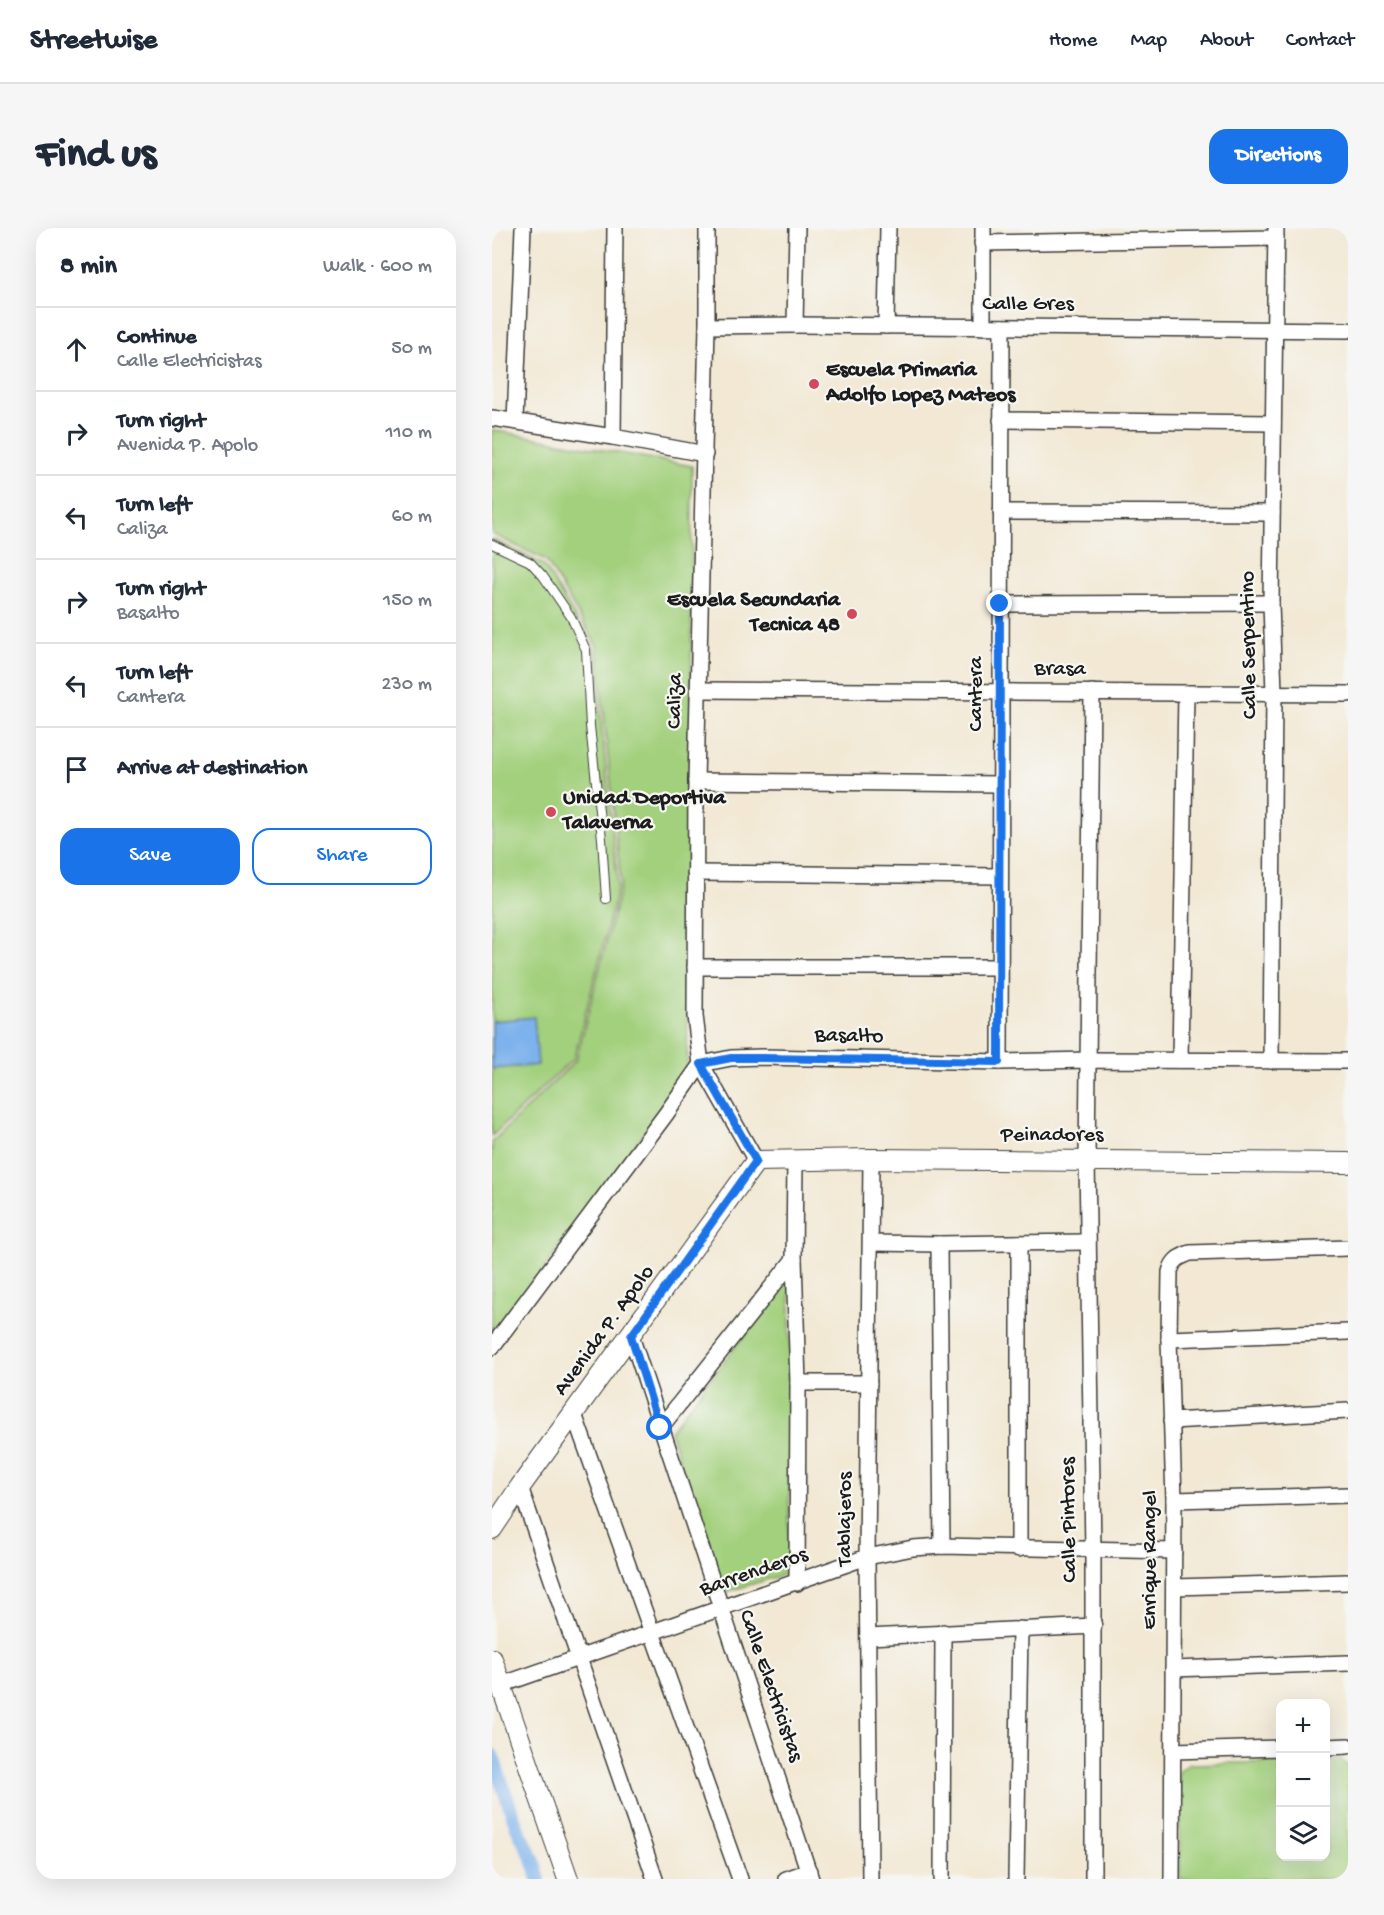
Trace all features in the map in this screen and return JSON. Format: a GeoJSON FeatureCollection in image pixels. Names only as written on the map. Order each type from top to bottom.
{"type":"FeatureCollection","features":[{"type":"Feature","properties":{"kind":"street"},"geometry":{"type":"LineString","coordinates":[[515,421],[523,228]]}},
{"type":"Feature","properties":{"kind":"street"},"geometry":{"type":"LineString","coordinates":[[613,437],[615,228]]}},
{"type":"Feature","properties":{"kind":"street","name":"Caliza"},"geometry":{"type":"LineString","coordinates":[[707,228],[705,454],[696,782],[695,1016],[701,1064],[756,1161]]}},
{"type":"Feature","properties":{"kind":"street"},"geometry":{"type":"LineString","coordinates":[[795,325],[797,228]]}},
{"type":"Feature","properties":{"kind":"street"},"geometry":{"type":"LineString","coordinates":[[886,326],[888,228]]}},
{"type":"Feature","properties":{"kind":"street"},"geometry":{"type":"LineString","coordinates":[[983,327],[982,236],[1276,233]]}},
{"type":"Feature","properties":{"kind":"street","name":"Calle Serpentino"},"geometry":{"type":"LineString","coordinates":[[1271,1061],[1274,693],[1271,603],[1276,233]]}},
{"type":"Feature","properties":{"kind":"street","name":"Calle Gres"},"geometry":{"type":"LineString","coordinates":[[707,326],[1348,330]]}},
{"type":"Feature","properties":{"kind":"street","name":"Cantera"},"geometry":{"type":"LineString","coordinates":[[999,1062],[1002,327]]}},
{"type":"Feature","properties":{"kind":"street"},"geometry":{"type":"LineString","coordinates":[[492,418],[705,454]]}},
{"type":"Feature","properties":{"kind":"street"},"geometry":{"type":"LineString","coordinates":[[1001,420],[1273,423]]}},
{"type":"Feature","properties":{"kind":"street"},"geometry":{"type":"LineString","coordinates":[[1001,512],[1272,513]]}},
{"type":"Feature","properties":{"kind":"street"},"geometry":{"type":"LineString","coordinates":[[1000,604],[1271,603]]}},
{"type":"Feature","properties":{"kind":"street","name":"Brasa"},"geometry":{"type":"LineString","coordinates":[[699,690],[1348,694]]}},
{"type":"Feature","properties":{"kind":"street","name":"Calle Pintores"},"geometry":{"type":"LineString","coordinates":[[1092,692],[1087,1160],[1094,1626],[1093,1879]]}},
{"type":"Feature","properties":{"kind":"street"},"geometry":{"type":"LineString","coordinates":[[1180,1060],[1186,693]]}},
{"type":"Feature","properties":{"kind":"street"},"geometry":{"type":"LineString","coordinates":[[696,782],[1000,784]]}},
{"type":"Feature","properties":{"kind":"street"},"geometry":{"type":"LineString","coordinates":[[695,873],[1000,876]]}},
{"type":"Feature","properties":{"kind":"street"},"geometry":{"type":"LineString","coordinates":[[695,967],[1000,967]]}},
{"type":"Feature","properties":{"kind":"street","name":"Basalto"},"geometry":{"type":"LineString","coordinates":[[701,1064],[731,1058],[999,1062],[1088,1059],[1348,1061]]}},
{"type":"Feature","properties":{"kind":"street"},"geometry":{"type":"LineString","coordinates":[[492,1347],[701,1064]]}},
{"type":"Feature","properties":{"kind":"street","name":"Peinadores"},"geometry":{"type":"LineString","coordinates":[[756,1161],[871,1159],[1348,1163]]}},
{"type":"Feature","properties":{"kind":"street","name":"Tablajeros"},"geometry":{"type":"LineString","coordinates":[[870,1879],[867,1557],[871,1159]]}},
{"type":"Feature","properties":{"kind":"street","name":"Avenida P. Apolo"},"geometry":{"type":"LineString","coordinates":[[496,1519],[756,1161]]}},
{"type":"Feature","properties":{"kind":"street"},"geometry":{"type":"LineString","coordinates":[[795,1161],[794,1259],[798,1383],[797,1582]]}},
{"type":"Feature","properties":{"kind":"street"},"geometry":{"type":"LineString","coordinates":[[870,1243],[1088,1242]]}},
{"type":"Feature","properties":{"kind":"street"},"geometry":{"type":"LineString","coordinates":[[1019,1243],[1019,1549]]}},
{"type":"Feature","properties":{"kind":"street"},"geometry":{"type":"LineString","coordinates":[[939,1244],[942,1546]]}},
{"type":"Feature","properties":{"kind":"street","name":"Enrique Rangel"},"geometry":{"type":"LineString","coordinates":[[1172,1879],[1174,1500],[1169,1339],[1170,1272],[1173,1263],[1178,1258],[1190,1253],[1348,1248]]}},
{"type":"Feature","properties":{"kind":"street"},"geometry":{"type":"LineString","coordinates":[[660,1428],[794,1259]]}},
{"type":"Feature","properties":{"kind":"street"},"geometry":{"type":"LineString","coordinates":[[1169,1339],[1348,1332]]}},
{"type":"Feature","properties":{"kind":"street","name":"Calle Electricistas"},"geometry":{"type":"LineString","coordinates":[[631,1336],[810,1875]]}},
{"type":"Feature","properties":{"kind":"street"},"geometry":{"type":"LineString","coordinates":[[798,1383],[869,1383]]}},
{"type":"Feature","properties":{"kind":"street"},"geometry":{"type":"LineString","coordinates":[[1171,1421],[1348,1411]]}},
{"type":"Feature","properties":{"kind":"street"},"geometry":{"type":"LineString","coordinates":[[574,1414],[740,1879]]}},
{"type":"Feature","properties":{"kind":"street"},"geometry":{"type":"LineString","coordinates":[[520,1487],[655,1879]]}},
{"type":"Feature","properties":{"kind":"street"},"geometry":{"type":"LineString","coordinates":[[1174,1500],[1348,1495]]}},
{"type":"Feature","properties":{"kind":"street","name":"Barrenderos"},"geometry":{"type":"LineString","coordinates":[[501,1685],[867,1557],[913,1548],[942,1546],[1174,1551]]}},
{"type":"Feature","properties":{"kind":"street"},"geometry":{"type":"LineString","coordinates":[[1174,1587],[1348,1582]]}},
{"type":"Feature","properties":{"kind":"street"},"geometry":{"type":"LineString","coordinates":[[868,1636],[1094,1626]]}},
{"type":"Feature","properties":{"kind":"street"},"geometry":{"type":"LineString","coordinates":[[1016,1879],[1020,1629]]}},
{"type":"Feature","properties":{"kind":"street"},"geometry":{"type":"LineString","coordinates":[[942,1879],[943,1632]]}},
{"type":"Feature","properties":{"kind":"street"},"geometry":{"type":"LineString","coordinates":[[492,1659],[568,1879]]}},
{"type":"Feature","properties":{"kind":"street"},"geometry":{"type":"LineString","coordinates":[[1173,1669],[1348,1663]]}},
{"type":"Feature","properties":{"kind":"street"},"geometry":{"type":"LineString","coordinates":[[1330,1747],[1348,1746]]}},
{"type":"Feature","properties":{"kind":"street"},"geometry":{"type":"LineString","coordinates":[[1173,1751],[1276,1748]]}},
{"type":"Feature","properties":{"kind":"street"},"geometry":{"type":"LineString","coordinates":[[786,1879],[810,1875]]}},
{"type":"Feature","properties":{"kind":"lane"},"geometry":{"type":"LineString","coordinates":[[492,544],[530,562],[543,576],[571,617],[586,650],[590,726],[606,899]]}},
{"type":"Feature","properties":{"kind":"green space"},"geometry":{"type":"Polygon","coordinates":[[[492,430],[692,466],[687,1074],[492,1340],[492,1142],[576,1060],[621,885],[597,646],[546,560],[492,534],[492,430]]]}},
{"type":"Feature","properties":{"kind":"green space","name":"Unidad Deportiva Talaverna"},"geometry":{"type":"Polygon","coordinates":[[[492,539],[544,565],[594,649],[618,887],[574,1058],[492,1136],[492,539]]]}},
{"type":"Feature","properties":{"kind":"green space"},"geometry":{"type":"Polygon","coordinates":[[[790,1277],[789,1573],[723,1593],[670,1431],[790,1277]]]}},
{"type":"Feature","properties":{"kind":"green space"},"geometry":{"type":"Polygon","coordinates":[[[1341,1760],[1348,1766],[1347,1879],[1180,1879],[1179,1772],[1189,1764],[1276,1762],[1276,1861],[1330,1861],[1330,1761],[1341,1760]]]}},
{"type":"Feature","properties":{"kind":"water"},"geometry":{"type":"Polygon","coordinates":[[[534,1017],[538,1065],[492,1069],[492,1021],[534,1017]]]}},
{"type":"Feature","properties":{"kind":"waterway"},"geometry":{"type":"LineString","coordinates":[[492,1755],[517,1827],[533,1859],[539,1879]]}},
{"type":"Feature","properties":{"kind":"place","name":"Escuela Primaria Adolfo Lopez Mateos"},"geometry":{"type":"Point","coordinates":[814,384]}},
{"type":"Feature","properties":{"kind":"place","name":"Escuela Secundaria Tecnica 48"},"geometry":{"type":"Point","coordinates":[852,614]}},
{"type":"Feature","properties":{"kind":"place","name":"Unidad Deportiva Talaverna"},"geometry":{"type":"Point","coordinates":[551,812]}},
{"type":"Feature","properties":{"kind":"route"},"geometry":{"type":"LineString","coordinates":[[660,1428],[631,1336],[756,1161],[701,1064],[731,1058],[999,1062],[1000,604]]}}]}
